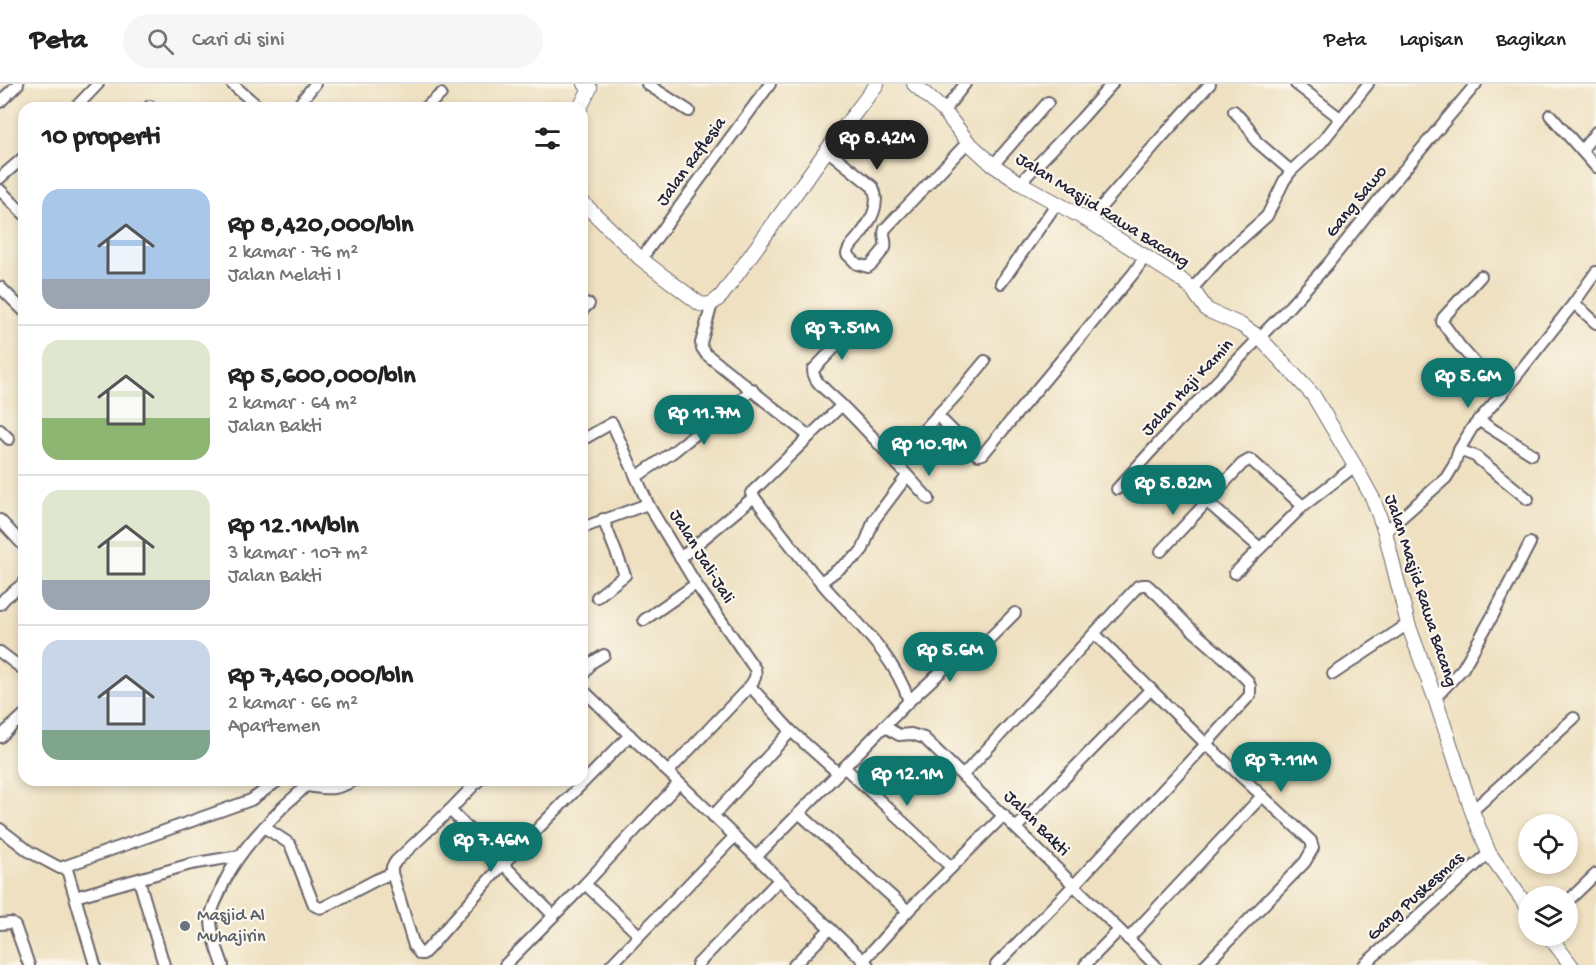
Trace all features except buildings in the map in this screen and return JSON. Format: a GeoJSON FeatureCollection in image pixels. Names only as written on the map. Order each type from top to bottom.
{"type":"FeatureCollection","features":[{"type":"Feature","properties":{"kind":"street"},"geometry":{"type":"LineString","coordinates":[[0,102],[18,84]]}},
{"type":"Feature","properties":{"kind":"street"},"geometry":{"type":"LineString","coordinates":[[81,102],[98,84]]}},
{"type":"Feature","properties":{"kind":"street"},"geometry":{"type":"LineString","coordinates":[[231,84],[253,102]]}},
{"type":"Feature","properties":{"kind":"street"},"geometry":{"type":"LineString","coordinates":[[301,102],[315,84]]}},
{"type":"Feature","properties":{"kind":"street","name":"Jalan Raflesia"},"geometry":{"type":"LineString","coordinates":[[641,259],[770,84]]}},
{"type":"Feature","properties":{"kind":"street"},"geometry":{"type":"LineString","coordinates":[[809,436],[706,354],[701,343],[712,304],[722,295],[826,150],[877,84]]}},
{"type":"Feature","properties":{"kind":"street","name":"Jalan Masjid Rawa Bacang"},"geometry":{"type":"LineString","coordinates":[[914,84],[944,111],[968,142],[993,165],[1020,183],[1089,221],[1179,278],[1192,289],[1207,310],[1259,337],[1313,395],[1372,499],[1385,532],[1408,624],[1472,811],[1489,853],[1518,894]]}},
{"type":"Feature","properties":{"kind":"street"},"geometry":{"type":"LineString","coordinates":[[944,111],[965,84]]}},
{"type":"Feature","properties":{"kind":"street"},"geometry":{"type":"LineString","coordinates":[[1020,183],[1112,84]]}},
{"type":"Feature","properties":{"kind":"street"},"geometry":{"type":"LineString","coordinates":[[1089,221],[1210,84]]}},
{"type":"Feature","properties":{"kind":"street"},"geometry":{"type":"LineString","coordinates":[[1296,84],[1340,118]]}},
{"type":"Feature","properties":{"kind":"street"},"geometry":{"type":"LineString","coordinates":[[1192,289],[1220,258],[1266,216],[1291,171],[1322,142],[1368,84]]}},
{"type":"Feature","properties":{"kind":"street","name":"Gang Sawo"},"geometry":{"type":"LineString","coordinates":[[1259,337],[1328,264],[1476,84]]}},
{"type":"Feature","properties":{"kind":"street"},"geometry":{"type":"LineString","coordinates":[[582,102],[589,85]]}},
{"type":"Feature","properties":{"kind":"street"},"geometry":{"type":"LineString","coordinates":[[651,85],[689,111]]}},
{"type":"Feature","properties":{"kind":"street"},"geometry":{"type":"LineString","coordinates":[[432,102],[441,94]]}},
{"type":"Feature","properties":{"kind":"street"},"geometry":{"type":"LineString","coordinates":[[993,165],[1048,102]]}},
{"type":"Feature","properties":{"kind":"street"},"geometry":{"type":"LineString","coordinates":[[1233,111],[1249,128],[1256,141],[1291,171]]}},
{"type":"Feature","properties":{"kind":"street"},"geometry":{"type":"LineString","coordinates":[[1550,115],[1596,167]]}},
{"type":"Feature","properties":{"kind":"street"},"geometry":{"type":"LineString","coordinates":[[1582,150],[1596,132]]}},
{"type":"Feature","properties":{"kind":"street"},"geometry":{"type":"LineString","coordinates":[[826,150],[873,187],[876,194],[873,215],[847,252],[857,264],[867,267],[880,255],[886,244],[885,228],[968,142]]}},
{"type":"Feature","properties":{"kind":"street"},"geometry":{"type":"LineString","coordinates":[[0,178],[18,162]]}},
{"type":"Feature","properties":{"kind":"street"},"geometry":{"type":"LineString","coordinates":[[0,190],[18,208]]}},
{"type":"Feature","properties":{"kind":"street"},"geometry":{"type":"LineString","coordinates":[[1001,283],[1058,204]]}},
{"type":"Feature","properties":{"kind":"street"},"geometry":{"type":"LineString","coordinates":[[588,208],[641,259],[700,304],[712,304]]}},
{"type":"Feature","properties":{"kind":"street"},"geometry":{"type":"LineString","coordinates":[[937,416],[974,452],[978,455],[983,454],[1145,257]]}},
{"type":"Feature","properties":{"kind":"street"},"geometry":{"type":"LineString","coordinates":[[1385,532],[1446,478],[1459,450],[1478,420],[1502,394],[1596,273]]}},
{"type":"Feature","properties":{"kind":"street"},"geometry":{"type":"LineString","coordinates":[[1481,276],[1443,318],[1442,322],[1502,394]]}},
{"type":"Feature","properties":{"kind":"street"},"geometry":{"type":"LineString","coordinates":[[0,287],[18,304]]}},
{"type":"Feature","properties":{"kind":"street"},"geometry":{"type":"LineString","coordinates":[[1574,303],[1596,323]]}},
{"type":"Feature","properties":{"kind":"street"},"geometry":{"type":"LineString","coordinates":[[864,317],[813,370],[813,375],[929,499]]}},
{"type":"Feature","properties":{"kind":"street","name":"Jalan Haji Kamin"},"geometry":{"type":"LineString","coordinates":[[1117,489],[1259,337]]}},
{"type":"Feature","properties":{"kind":"street"},"geometry":{"type":"LineString","coordinates":[[898,465],[922,432],[960,392],[985,361]]}},
{"type":"Feature","properties":{"kind":"street"},"geometry":{"type":"LineString","coordinates":[[636,477],[714,422],[752,389]]}},
{"type":"Feature","properties":{"kind":"street"},"geometry":{"type":"LineString","coordinates":[[842,405],[751,493],[821,582],[875,641],[895,670],[909,701]]}},
{"type":"Feature","properties":{"kind":"street"},"geometry":{"type":"LineString","coordinates":[[1478,420],[1532,454]]}},
{"type":"Feature","properties":{"kind":"street"},"geometry":{"type":"LineString","coordinates":[[588,437],[612,423],[649,506]]}},
{"type":"Feature","properties":{"kind":"street"},"geometry":{"type":"LineString","coordinates":[[0,430],[9,439]]}},
{"type":"Feature","properties":{"kind":"street"},"geometry":{"type":"LineString","coordinates":[[1459,450],[1475,456],[1528,499]]}},
{"type":"Feature","properties":{"kind":"street"},"geometry":{"type":"LineString","coordinates":[[1161,551],[1206,501],[1242,464],[1249,460],[1303,506]]}},
{"type":"Feature","properties":{"kind":"street"},"geometry":{"type":"LineString","coordinates":[[1235,573],[1303,506],[1355,466]]}},
{"type":"Feature","properties":{"kind":"street"},"geometry":{"type":"LineString","coordinates":[[821,582],[863,549],[874,520],[907,476]]}},
{"type":"Feature","properties":{"kind":"street"},"geometry":{"type":"LineString","coordinates":[[680,558],[754,497]]}},
{"type":"Feature","properties":{"kind":"street"},"geometry":{"type":"LineString","coordinates":[[1206,501],[1260,548]]}},
{"type":"Feature","properties":{"kind":"street","name":"Jalan Jali-Jali"},"geometry":{"type":"LineString","coordinates":[[588,525],[645,505],[649,506],[696,584],[755,669],[755,679],[750,686]]}},
{"type":"Feature","properties":{"kind":"street"},"geometry":{"type":"LineString","coordinates":[[597,597],[625,575],[603,519]]}},
{"type":"Feature","properties":{"kind":"street"},"geometry":{"type":"LineString","coordinates":[[0,520],[18,540]]}},
{"type":"Feature","properties":{"kind":"street"},"geometry":{"type":"LineString","coordinates":[[1435,698],[1463,668],[1530,543]]}},
{"type":"Feature","properties":{"kind":"street"},"geometry":{"type":"LineString","coordinates":[[644,620],[696,584]]}},
{"type":"Feature","properties":{"kind":"street"},"geometry":{"type":"LineString","coordinates":[[963,775],[1138,586],[1146,585],[1158,595],[1190,628],[1230,663],[1250,686],[1250,695],[1206,744],[996,965]]}},
{"type":"Feature","properties":{"kind":"street"},"geometry":{"type":"LineString","coordinates":[[0,604],[18,588]]}},
{"type":"Feature","properties":{"kind":"street"},"geometry":{"type":"LineString","coordinates":[[756,857],[909,701],[971,644],[982,646],[1015,613]]}},
{"type":"Feature","properties":{"kind":"street"},"geometry":{"type":"LineString","coordinates":[[1333,674],[1408,624]]}},
{"type":"Feature","properties":{"kind":"street"},"geometry":{"type":"LineString","coordinates":[[1095,634],[1206,744],[1311,841],[1313,848],[1305,862],[1205,965]]}},
{"type":"Feature","properties":{"kind":"street"},"geometry":{"type":"LineString","coordinates":[[0,652],[18,666]]}},
{"type":"Feature","properties":{"kind":"street"},"geometry":{"type":"LineString","coordinates":[[588,668],[603,655]]}},
{"type":"Feature","properties":{"kind":"street"},"geometry":{"type":"LineString","coordinates":[[668,772],[750,686],[791,731],[841,770],[951,867]]}},
{"type":"Feature","properties":{"kind":"street"},"geometry":{"type":"LineString","coordinates":[[1016,828],[1150,690]]}},
{"type":"Feature","properties":{"kind":"street"},"geometry":{"type":"LineString","coordinates":[[588,695],[866,963],[908,911],[1004,815]]}},
{"type":"Feature","properties":{"kind":"street"},"geometry":{"type":"LineString","coordinates":[[1472,811],[1574,718]]}},
{"type":"Feature","properties":{"kind":"street"},"geometry":{"type":"LineString","coordinates":[[0,737],[18,720]]}},
{"type":"Feature","properties":{"kind":"street","name":"Jalan Bakti"},"geometry":{"type":"LineString","coordinates":[[884,726],[894,734],[911,734],[924,738],[1155,965]]}},
{"type":"Feature","properties":{"kind":"street"},"geometry":{"type":"LineString","coordinates":[[713,816],[791,731]]}},
{"type":"Feature","properties":{"kind":"street"},"geometry":{"type":"LineString","coordinates":[[588,778],[630,735]]}},
{"type":"Feature","properties":{"kind":"street"},"geometry":{"type":"LineString","coordinates":[[505,965],[585,884],[679,783]]}},
{"type":"Feature","properties":{"kind":"street"},"geometry":{"type":"LineString","coordinates":[[0,829],[30,852],[60,868],[251,800],[271,786]]}},
{"type":"Feature","properties":{"kind":"street"},"geometry":{"type":"LineString","coordinates":[[223,965],[212,927],[212,915],[225,878],[239,856],[264,827],[305,786]]}},
{"type":"Feature","properties":{"kind":"street"},"geometry":{"type":"LineString","coordinates":[[318,786],[329,789],[344,786]]}},
{"type":"Feature","properties":{"kind":"street"},"geometry":{"type":"LineString","coordinates":[[473,786],[393,863],[392,873],[414,945],[420,954],[423,954],[503,864],[580,786]]}},
{"type":"Feature","properties":{"kind":"street"},"geometry":{"type":"LineString","coordinates":[[1128,939],[1262,795]]}},
{"type":"Feature","properties":{"kind":"street"},"geometry":{"type":"LineString","coordinates":[[450,810],[553,915]]}},
{"type":"Feature","properties":{"kind":"street"},"geometry":{"type":"LineString","coordinates":[[799,813],[908,911]]}},
{"type":"Feature","properties":{"kind":"street"},"geometry":{"type":"LineString","coordinates":[[264,827],[290,844],[314,905],[318,908],[392,873]]}},
{"type":"Feature","properties":{"kind":"street"},"geometry":{"type":"LineString","coordinates":[[611,965],[734,837]]}},
{"type":"Feature","properties":{"kind":"street","name":"Gang Puskesmas"},"geometry":{"type":"LineString","coordinates":[[1364,965],[1489,853]]}},
{"type":"Feature","properties":{"kind":"street"},"geometry":{"type":"LineString","coordinates":[[75,897],[191,864],[239,856]]}},
{"type":"Feature","properties":{"kind":"street"},"geometry":{"type":"LineString","coordinates":[[66,866],[95,965]]}},
{"type":"Feature","properties":{"kind":"street"},"geometry":{"type":"LineString","coordinates":[[1578,891],[1596,874]]}},
{"type":"Feature","properties":{"kind":"street"},"geometry":{"type":"LineString","coordinates":[[139,880],[164,965]]}},
{"type":"Feature","properties":{"kind":"street"},"geometry":{"type":"LineString","coordinates":[[697,965],[779,880]]}},
{"type":"Feature","properties":{"kind":"street"},"geometry":{"type":"LineString","coordinates":[[585,884],[639,935]]}},
{"type":"Feature","properties":{"kind":"street"},"geometry":{"type":"LineString","coordinates":[[0,924],[12,923],[15,926],[29,965]]}},
{"type":"Feature","properties":{"kind":"street"},"geometry":{"type":"LineString","coordinates":[[794,965],[830,929]]}},
{"type":"Feature","properties":{"kind":"street"},"geometry":{"type":"LineString","coordinates":[[1085,965],[1119,930]]}},
{"type":"Feature","properties":{"kind":"street"},"geometry":{"type":"LineString","coordinates":[[1556,946],[1570,965]]}},
{"type":"Feature","properties":{"kind":"place","name":"Masjid Al Muhajirin"},"geometry":{"type":"Point","coordinates":[185,926]}}]}
